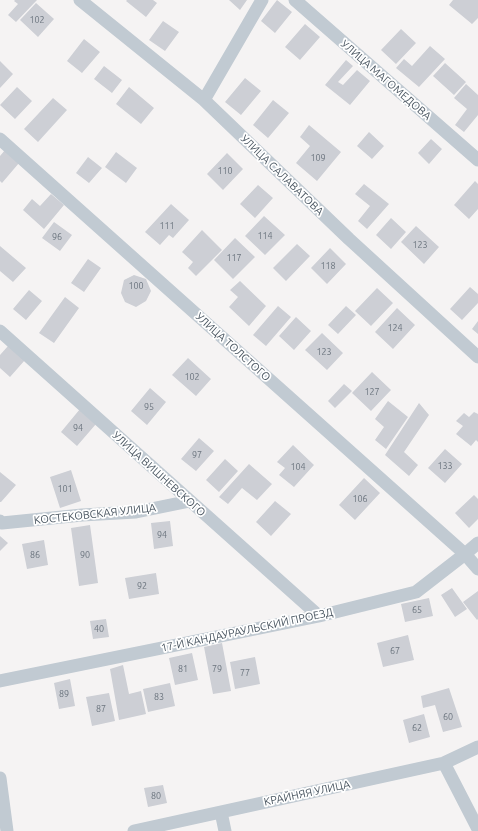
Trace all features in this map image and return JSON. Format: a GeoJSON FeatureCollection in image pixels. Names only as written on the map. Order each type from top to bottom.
{"type":"FeatureCollection","features":[{"type":"Feature","properties":{"kind":"street","name":"УЛИЦА САЛАВАТОВА"},"geometry":{"type":"LineString","coordinates":[[80,0],[204,100],[349,239],[478,357]]}},
{"type":"Feature","properties":{"kind":"street"},"geometry":{"type":"LineString","coordinates":[[204,100],[262,0]]}},
{"type":"Feature","properties":{"kind":"street","name":"УЛИЦА МАГОМЕДОВА"},"geometry":{"type":"LineString","coordinates":[[295,0],[478,160]]}},
{"type":"Feature","properties":{"kind":"street","name":"УЛИЦА ТОЛСТОГО"},"geometry":{"type":"LineString","coordinates":[[0,139],[466,554],[478,569]]}},
{"type":"Feature","properties":{"kind":"street","name":"УЛИЦА ВИШНЕВСКОГО"},"geometry":{"type":"LineString","coordinates":[[0,331],[319,616]]}},
{"type":"Feature","properties":{"kind":"street","name":"КОСТЕКОВСКАЯ УЛИЦА"},"geometry":{"type":"LineString","coordinates":[[0,521],[2,523],[82,515],[136,512],[190,501]]}},
{"type":"Feature","properties":{"kind":"street","name":"17-Й КАНДАУРАУЛЬСКИЙ ПРОЕЗД"},"geometry":{"type":"LineString","coordinates":[[0,681],[319,616],[416,592],[478,543]]}},
{"type":"Feature","properties":{"kind":"street","name":"КРАЙНЯЯ УЛИЦА"},"geometry":{"type":"LineString","coordinates":[[134,831],[444,763],[478,747]]}},
{"type":"Feature","properties":{"kind":"street"},"geometry":{"type":"LineString","coordinates":[[444,763],[478,829]]}},
{"type":"Feature","properties":{"kind":"street"},"geometry":{"type":"LineString","coordinates":[[0,778],[8,831]]}},
{"type":"Feature","properties":{"kind":"street"},"geometry":{"type":"LineString","coordinates":[[221,812],[225,831]]}},
{"type":"Feature","properties":{"kind":"building"},"geometry":{"type":"Polygon","coordinates":[[[37,0],[16,22],[8,15],[18,4],[14,1],[37,0]]]}},
{"type":"Feature","properties":{"kind":"building"},"geometry":{"type":"Polygon","coordinates":[[[153,0],[157,3],[146,17],[126,1],[153,0]]]}},
{"type":"Feature","properties":{"kind":"building"},"geometry":{"type":"Polygon","coordinates":[[[229,0],[247,0],[240,10],[229,0]]]}},
{"type":"Feature","properties":{"kind":"building"},"geometry":{"type":"Polygon","coordinates":[[[277,0],[292,12],[275,33],[261,21],[277,0]]]}},
{"type":"Feature","properties":{"kind":"building"},"geometry":{"type":"Polygon","coordinates":[[[453,0],[478,0],[478,18],[472,24],[449,5],[453,0]]]}},
{"type":"Feature","properties":{"kind":"building"},"geometry":{"type":"Polygon","coordinates":[[[36,3],[54,19],[38,37],[20,20],[36,3]]]}},
{"type":"Feature","properties":{"kind":"building"},"geometry":{"type":"Polygon","coordinates":[[[163,21],[179,32],[165,51],[149,40],[163,21]]]}},
{"type":"Feature","properties":{"kind":"building"},"geometry":{"type":"Polygon","coordinates":[[[305,24],[320,37],[300,60],[285,47],[305,24]]]}},
{"type":"Feature","properties":{"kind":"building"},"geometry":{"type":"Polygon","coordinates":[[[401,29],[416,43],[396,64],[381,50],[401,29]]]}},
{"type":"Feature","properties":{"kind":"building"},"geometry":{"type":"Polygon","coordinates":[[[84,39],[100,52],[82,73],[67,61],[84,39]]]}},
{"type":"Feature","properties":{"kind":"building"},"geometry":{"type":"Polygon","coordinates":[[[430,46],[445,59],[419,87],[396,68],[404,59],[412,66],[430,46]]]}},
{"type":"Feature","properties":{"kind":"building"},"geometry":{"type":"Polygon","coordinates":[[[346,60],[353,66],[338,82],[343,85],[357,70],[370,81],[350,105],[325,85],[346,60]]]}},
{"type":"Feature","properties":{"kind":"building"},"geometry":{"type":"Polygon","coordinates":[[[0,61],[13,74],[0,88],[0,61]]]}},
{"type":"Feature","properties":{"kind":"building"},"geometry":{"type":"Polygon","coordinates":[[[445,63],[466,82],[454,95],[433,76],[445,63]]]}},
{"type":"Feature","properties":{"kind":"building"},"geometry":{"type":"Polygon","coordinates":[[[104,66],[122,80],[112,93],[94,79],[104,66]]]}},
{"type":"Feature","properties":{"kind":"building"},"geometry":{"type":"Polygon","coordinates":[[[245,78],[261,91],[241,115],[225,102],[245,78]]]}},
{"type":"Feature","properties":{"kind":"building"},"geometry":{"type":"Polygon","coordinates":[[[466,84],[478,95],[478,115],[464,132],[455,125],[467,109],[454,98],[466,84]]]}},
{"type":"Feature","properties":{"kind":"building"},"geometry":{"type":"Polygon","coordinates":[[[17,87],[32,101],[15,119],[0,105],[17,87]]]}},
{"type":"Feature","properties":{"kind":"building"},"geometry":{"type":"Polygon","coordinates":[[[129,87],[154,108],[141,124],[116,104],[129,87]]]}},
{"type":"Feature","properties":{"kind":"building"},"geometry":{"type":"Polygon","coordinates":[[[53,98],[67,110],[38,142],[24,129],[53,98]]]}},
{"type":"Feature","properties":{"kind":"building"},"geometry":{"type":"Polygon","coordinates":[[[273,100],[289,113],[268,138],[253,125],[273,100]]]}},
{"type":"Feature","properties":{"kind":"building"},"geometry":{"type":"Polygon","coordinates":[[[309,125],[341,152],[317,181],[296,163],[310,146],[300,137],[309,125]]]}},
{"type":"Feature","properties":{"kind":"building"},"geometry":{"type":"Polygon","coordinates":[[[369,132],[384,146],[372,159],[357,146],[369,132]]]}},
{"type":"Feature","properties":{"kind":"building"},"geometry":{"type":"Polygon","coordinates":[[[431,139],[442,149],[429,164],[418,153],[431,139]]]}},
{"type":"Feature","properties":{"kind":"building"},"geometry":{"type":"Polygon","coordinates":[[[5,150],[19,163],[2,183],[0,181],[0,156],[5,150]]]}},
{"type":"Feature","properties":{"kind":"building"},"geometry":{"type":"Polygon","coordinates":[[[116,152],[137,168],[126,183],[105,167],[116,152]]]}},
{"type":"Feature","properties":{"kind":"building"},"geometry":{"type":"Polygon","coordinates":[[[227,153],[243,169],[223,190],[207,174],[227,153]]]}},
{"type":"Feature","properties":{"kind":"building"},"geometry":{"type":"Polygon","coordinates":[[[88,157],[102,168],[89,183],[76,173],[88,157]]]}},
{"type":"Feature","properties":{"kind":"building"},"geometry":{"type":"Polygon","coordinates":[[[475,181],[478,184],[478,209],[469,219],[454,205],[475,181]]]}},
{"type":"Feature","properties":{"kind":"building"},"geometry":{"type":"Polygon","coordinates":[[[364,184],[389,204],[367,229],[358,221],[370,206],[355,194],[364,184]]]}},
{"type":"Feature","properties":{"kind":"building"},"geometry":{"type":"Polygon","coordinates":[[[258,185],[273,198],[255,218],[240,204],[258,185]]]}},
{"type":"Feature","properties":{"kind":"building"},"geometry":{"type":"Polygon","coordinates":[[[51,194],[64,205],[44,229],[23,210],[32,199],[40,206],[51,194]]]}},
{"type":"Feature","properties":{"kind":"building"},"geometry":{"type":"Polygon","coordinates":[[[171,204],[189,220],[173,238],[169,235],[160,245],[145,232],[171,204]]]}},
{"type":"Feature","properties":{"kind":"building"},"geometry":{"type":"Polygon","coordinates":[[[264,216],[285,235],[265,255],[245,236],[264,216]]]}},
{"type":"Feature","properties":{"kind":"building"},"geometry":{"type":"Polygon","coordinates":[[[391,218],[406,232],[391,249],[376,235],[391,218]]]}},
{"type":"Feature","properties":{"kind":"building"},"geometry":{"type":"Polygon","coordinates":[[[54,222],[72,235],[60,251],[42,238],[54,222]]]}},
{"type":"Feature","properties":{"kind":"building"},"geometry":{"type":"Polygon","coordinates":[[[416,226],[439,247],[424,264],[401,242],[416,226]]]}},
{"type":"Feature","properties":{"kind":"building"},"geometry":{"type":"Polygon","coordinates":[[[202,230],[222,250],[196,276],[188,268],[193,262],[182,252],[202,230]]]}},
{"type":"Feature","properties":{"kind":"building"},"geometry":{"type":"Polygon","coordinates":[[[235,238],[255,257],[233,279],[214,260],[235,238]]]}},
{"type":"Feature","properties":{"kind":"building"},"geometry":{"type":"Polygon","coordinates":[[[297,244],[310,256],[286,281],[273,268],[297,244]]]}},
{"type":"Feature","properties":{"kind":"building"},"geometry":{"type":"Polygon","coordinates":[[[0,246],[26,268],[13,282],[0,271],[0,246]]]}},
{"type":"Feature","properties":{"kind":"building"},"geometry":{"type":"Polygon","coordinates":[[[330,248],[346,264],[327,284],[311,268],[330,248]]]}},
{"type":"Feature","properties":{"kind":"building"},"geometry":{"type":"Polygon","coordinates":[[[88,259],[101,268],[84,292],[71,283],[88,259]]]}},
{"type":"Feature","properties":{"kind":"building"},"geometry":{"type":"Polygon","coordinates":[[[134,275],[146,279],[151,291],[146,301],[136,307],[125,302],[121,293],[124,280],[134,275]]]}},
{"type":"Feature","properties":{"kind":"building"},"geometry":{"type":"Polygon","coordinates":[[[240,281],[266,306],[249,326],[229,307],[238,297],[230,290],[240,281]]]}},
{"type":"Feature","properties":{"kind":"building"},"geometry":{"type":"Polygon","coordinates":[[[470,287],[478,294],[478,303],[462,320],[450,309],[470,287]]]}},
{"type":"Feature","properties":{"kind":"building"},"geometry":{"type":"Polygon","coordinates":[[[377,288],[393,303],[371,326],[355,311],[377,288]]]}},
{"type":"Feature","properties":{"kind":"building"},"geometry":{"type":"Polygon","coordinates":[[[29,290],[42,301],[26,320],[13,309],[29,290]]]}},
{"type":"Feature","properties":{"kind":"building"},"geometry":{"type":"Polygon","coordinates":[[[65,297],[79,308],[54,343],[39,333],[65,297]]]}},
{"type":"Feature","properties":{"kind":"building"},"geometry":{"type":"Polygon","coordinates":[[[278,306],[291,317],[266,346],[253,335],[278,306]]]}},
{"type":"Feature","properties":{"kind":"building"},"geometry":{"type":"Polygon","coordinates":[[[346,306],[356,315],[338,334],[328,325],[346,306]]]}},
{"type":"Feature","properties":{"kind":"building"},"geometry":{"type":"Polygon","coordinates":[[[397,308],[415,325],[393,349],[375,332],[397,308]]]}},
{"type":"Feature","properties":{"kind":"building"},"geometry":{"type":"Polygon","coordinates":[[[296,317],[311,331],[294,350],[279,336],[296,317]]]}},
{"type":"Feature","properties":{"kind":"building"},"geometry":{"type":"Polygon","coordinates":[[[478,321],[478,334],[472,329],[478,321]]]}},
{"type":"Feature","properties":{"kind":"building"},"geometry":{"type":"Polygon","coordinates":[[[322,333],[343,353],[327,370],[305,350],[322,333]]]}},
{"type":"Feature","properties":{"kind":"building"},"geometry":{"type":"Polygon","coordinates":[[[8,346],[25,360],[10,377],[0,368],[0,355],[8,346]]]}},
{"type":"Feature","properties":{"kind":"building"},"geometry":{"type":"Polygon","coordinates":[[[188,358],[211,379],[196,396],[172,375],[188,358]]]}},
{"type":"Feature","properties":{"kind":"building"},"geometry":{"type":"Polygon","coordinates":[[[372,372],[391,390],[371,411],[352,393],[372,372]]]}},
{"type":"Feature","properties":{"kind":"building"},"geometry":{"type":"Polygon","coordinates":[[[344,384],[352,391],[335,408],[328,401],[344,384]]]}},
{"type":"Feature","properties":{"kind":"building"},"geometry":{"type":"Polygon","coordinates":[[[150,388],[166,402],[147,425],[131,411],[150,388]]]}},
{"type":"Feature","properties":{"kind":"building"},"geometry":{"type":"Polygon","coordinates":[[[388,401],[408,417],[386,449],[375,440],[384,427],[375,419],[388,401]]]}},
{"type":"Feature","properties":{"kind":"building"},"geometry":{"type":"Polygon","coordinates":[[[419,403],[429,415],[404,452],[418,465],[409,476],[385,455],[419,403]]]}},
{"type":"Feature","properties":{"kind":"building"},"geometry":{"type":"Polygon","coordinates":[[[80,409],[96,424],[77,446],[61,432],[80,409]]]}},
{"type":"Feature","properties":{"kind":"building"},"geometry":{"type":"Polygon","coordinates":[[[474,412],[478,414],[478,442],[476,440],[471,446],[456,434],[463,426],[456,421],[464,413],[469,417],[474,412]]]}},
{"type":"Feature","properties":{"kind":"building"},"geometry":{"type":"Polygon","coordinates":[[[199,438],[214,451],[196,471],[181,459],[199,438]]]}},
{"type":"Feature","properties":{"kind":"building"},"geometry":{"type":"Polygon","coordinates":[[[293,445],[314,465],[294,487],[279,475],[285,468],[277,462],[293,445]]]}},
{"type":"Feature","properties":{"kind":"building"},"geometry":{"type":"Polygon","coordinates":[[[445,449],[462,464],[445,483],[428,468],[445,449]]]}},
{"type":"Feature","properties":{"kind":"building"},"geometry":{"type":"Polygon","coordinates":[[[225,459],[238,471],[219,492],[206,480],[225,459]]]}},
{"type":"Feature","properties":{"kind":"building"},"geometry":{"type":"Polygon","coordinates":[[[249,464],[272,484],[257,500],[242,488],[228,504],[219,497],[249,464]]]}},
{"type":"Feature","properties":{"kind":"building"},"geometry":{"type":"Polygon","coordinates":[[[71,470],[81,501],[60,508],[50,477],[71,470]]]}},
{"type":"Feature","properties":{"kind":"building"},"geometry":{"type":"Polygon","coordinates":[[[0,472],[16,485],[1,502],[0,502],[0,472]]]}},
{"type":"Feature","properties":{"kind":"building"},"geometry":{"type":"Polygon","coordinates":[[[364,478],[380,493],[355,520],[339,505],[364,478]]]}},
{"type":"Feature","properties":{"kind":"building"},"geometry":{"type":"Polygon","coordinates":[[[474,495],[478,499],[478,519],[469,528],[455,513],[474,495]]]}},
{"type":"Feature","properties":{"kind":"building"},"geometry":{"type":"Polygon","coordinates":[[[275,501],[291,514],[271,536],[256,522],[275,501]]]}},
{"type":"Feature","properties":{"kind":"building"},"geometry":{"type":"Polygon","coordinates":[[[170,521],[173,546],[154,549],[151,523],[170,521]]]}},
{"type":"Feature","properties":{"kind":"building"},"geometry":{"type":"Polygon","coordinates":[[[90,525],[98,583],[79,586],[71,528],[90,525]]]}},
{"type":"Feature","properties":{"kind":"building"},"geometry":{"type":"Polygon","coordinates":[[[0,536],[8,543],[0,551],[0,536]]]}},
{"type":"Feature","properties":{"kind":"building"},"geometry":{"type":"Polygon","coordinates":[[[44,540],[48,565],[27,569],[22,544],[44,540]]]}},
{"type":"Feature","properties":{"kind":"building"},"geometry":{"type":"Polygon","coordinates":[[[156,573],[159,594],[129,599],[125,578],[156,573]]]}},
{"type":"Feature","properties":{"kind":"building"},"geometry":{"type":"Polygon","coordinates":[[[452,588],[467,609],[455,617],[441,595],[452,588]]]}},
{"type":"Feature","properties":{"kind":"building"},"geometry":{"type":"Polygon","coordinates":[[[478,591],[478,619],[477,620],[463,602],[478,591]]]}},
{"type":"Feature","properties":{"kind":"building"},"geometry":{"type":"Polygon","coordinates":[[[429,598],[433,616],[405,622],[401,604],[429,598]]]}},
{"type":"Feature","properties":{"kind":"building"},"geometry":{"type":"Polygon","coordinates":[[[106,619],[109,637],[93,639],[90,621],[106,619]]]}},
{"type":"Feature","properties":{"kind":"building"},"geometry":{"type":"Polygon","coordinates":[[[408,635],[414,660],[383,667],[377,643],[408,635]]]}},
{"type":"Feature","properties":{"kind":"building"},"geometry":{"type":"Polygon","coordinates":[[[222,643],[231,691],[213,694],[204,647],[222,643]]]}},
{"type":"Feature","properties":{"kind":"building"},"geometry":{"type":"Polygon","coordinates":[[[192,653],[198,680],[175,685],[169,658],[192,653]]]}},
{"type":"Feature","properties":{"kind":"building"},"geometry":{"type":"Polygon","coordinates":[[[255,657],[260,684],[235,689],[230,662],[255,657]]]}},
{"type":"Feature","properties":{"kind":"building"},"geometry":{"type":"Polygon","coordinates":[[[123,665],[129,694],[141,691],[146,714],[119,720],[110,669],[123,665]]]}},
{"type":"Feature","properties":{"kind":"building"},"geometry":{"type":"Polygon","coordinates":[[[70,679],[75,706],[59,709],[54,683],[70,679]]]}},
{"type":"Feature","properties":{"kind":"building"},"geometry":{"type":"Polygon","coordinates":[[[170,683],[175,706],[148,712],[143,689],[170,683]]]}},
{"type":"Feature","properties":{"kind":"building"},"geometry":{"type":"Polygon","coordinates":[[[449,688],[462,727],[443,732],[435,705],[423,708],[421,696],[449,688]]]}},
{"type":"Feature","properties":{"kind":"building"},"geometry":{"type":"Polygon","coordinates":[[[109,693],[115,721],[92,726],[86,697],[109,693]]]}},
{"type":"Feature","properties":{"kind":"building"},"geometry":{"type":"Polygon","coordinates":[[[424,714],[430,737],[409,743],[403,720],[424,714]]]}},
{"type":"Feature","properties":{"kind":"building"},"geometry":{"type":"Polygon","coordinates":[[[163,785],[167,803],[148,807],[144,788],[163,785]]]}}]}
